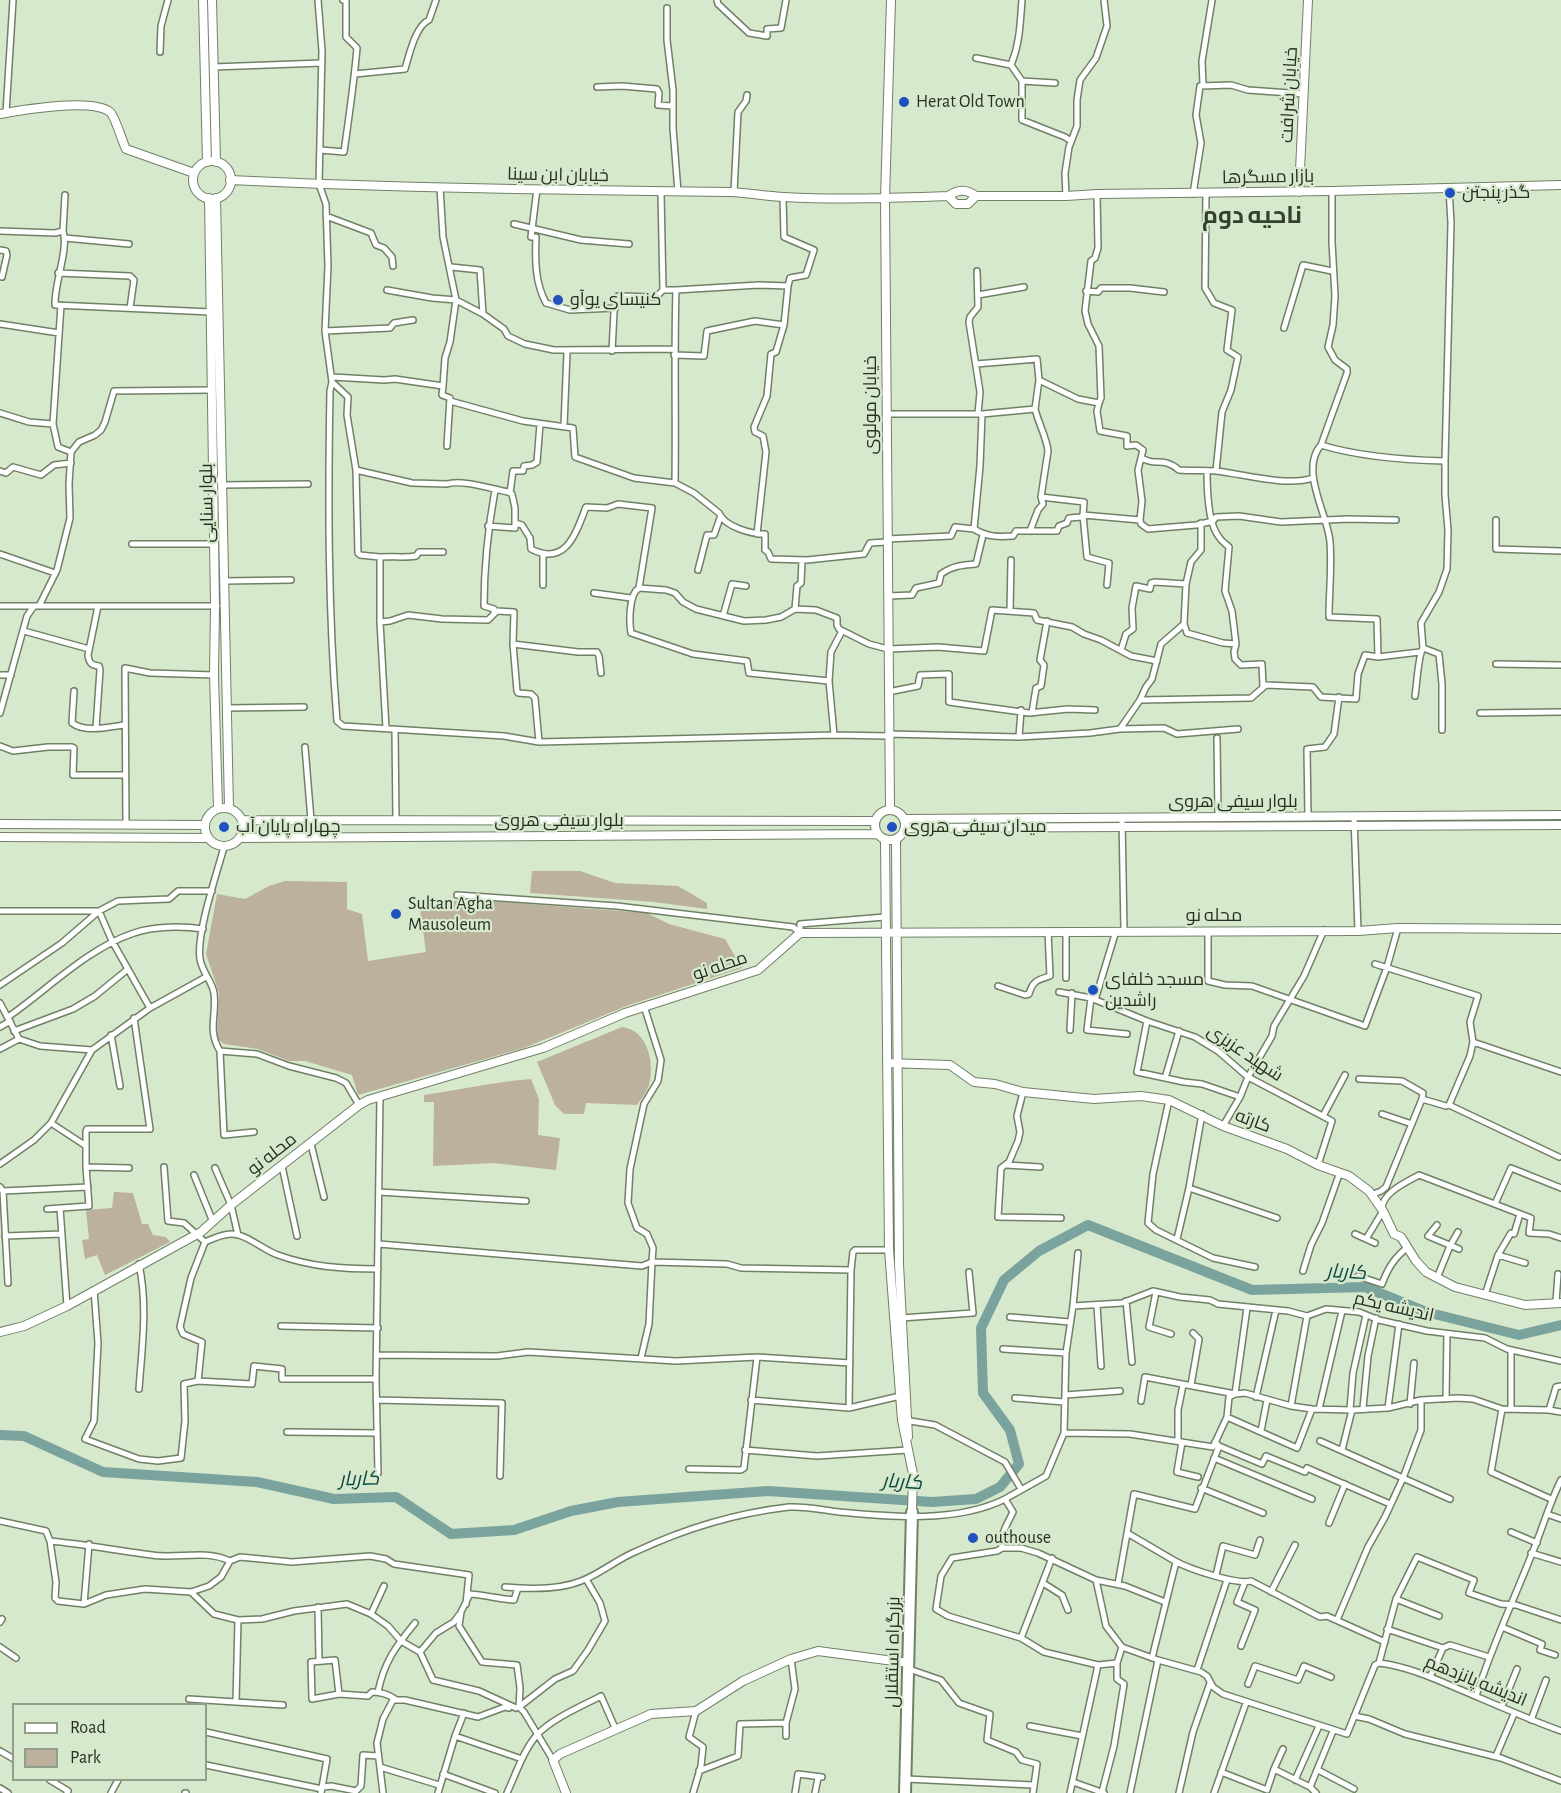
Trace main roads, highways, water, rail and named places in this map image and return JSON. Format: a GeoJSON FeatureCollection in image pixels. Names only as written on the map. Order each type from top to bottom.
{"type":"FeatureCollection","features":[{"type":"Feature","properties":{"kind":"highway","name":"بزرگراه استقلال"},"geometry":{"type":"LineString","coordinates":[[905,1793],[913,1515]]}},
{"type":"Feature","properties":{"kind":"main road"},"geometry":{"type":"LineString","coordinates":[[203,0],[207,162]]}},
{"type":"Feature","properties":{"kind":"main road"},"geometry":{"type":"LineString","coordinates":[[212,0],[216,162]]}},
{"type":"Feature","properties":{"kind":"main road","name":"خیابان مولوی"},"geometry":{"type":"LineString","coordinates":[[890,809],[885,198],[891,0]]}},
{"type":"Feature","properties":{"kind":"main road","name":"خیابان شرافت"},"geometry":{"type":"LineString","coordinates":[[1299,192],[1308,0]]}},
{"type":"Feature","properties":{"kind":"main road"},"geometry":{"type":"LineString","coordinates":[[3,114],[80,104],[102,107],[111,112],[116,120],[119,136],[126,150],[194,173]]}},
{"type":"Feature","properties":{"kind":"main road"},"geometry":{"type":"LineString","coordinates":[[207,162],[216,162],[228,170],[230,180],[225,193],[213,198],[200,194],[194,187],[194,173],[199,166],[207,162]]}},
{"type":"Feature","properties":{"kind":"main road","name":"خیابان ابن سینا"},"geometry":{"type":"LineString","coordinates":[[230,180],[661,193],[734,192],[783,197],[885,198]]}},
{"type":"Feature","properties":{"kind":"main road","name":"بازار مسگرها"},"geometry":{"type":"LineString","coordinates":[[885,198],[948,196],[957,191],[969,190],[976,196],[1065,196],[1561,185]]}},
{"type":"Feature","properties":{"kind":"main road","name":"بازار مسگرها"},"geometry":{"type":"LineString","coordinates":[[948,196],[956,204],[968,204],[976,196]]}},
{"type":"Feature","properties":{"kind":"main road","name":"بلوار سنایی"},"geometry":{"type":"LineString","coordinates":[[213,198],[211,312],[214,675],[218,808]]}},
{"type":"Feature","properties":{"kind":"main road","name":"بلوار سنایی"},"geometry":{"type":"LineString","coordinates":[[213,198],[229,808]]}},
{"type":"Feature","properties":{"kind":"main road"},"geometry":{"type":"LineString","coordinates":[[218,808],[229,808],[235,811],[244,826],[240,838],[230,846],[218,846],[208,838],[205,825],[209,815],[218,808]]}},
{"type":"Feature","properties":{"kind":"main road"},"geometry":{"type":"LineString","coordinates":[[905,1420],[900,1396],[898,1318],[896,932],[896,839],[905,828],[904,819],[900,813],[890,809],[879,814],[875,821],[881,837],[885,917],[889,1250],[898,1318],[908,1450],[913,1474],[913,1515]]}},
{"type":"Feature","properties":{"kind":"main road","name":"بلوار سیفی هروی"},"geometry":{"type":"LineString","coordinates":[[904,819],[1561,815]]}},
{"type":"Feature","properties":{"kind":"main road","name":"بلوار سیفی هروی"},"geometry":{"type":"LineString","coordinates":[[242,820],[875,821]]}},
{"type":"Feature","properties":{"kind":"main road"},"geometry":{"type":"LineString","coordinates":[[439,820],[439,837]]}},
{"type":"Feature","properties":{"kind":"main road"},"geometry":{"type":"LineString","coordinates":[[674,821],[674,835]]}},
{"type":"Feature","properties":{"kind":"main road"},"geometry":{"type":"LineString","coordinates":[[0,824],[205,825]]}},
{"type":"Feature","properties":{"kind":"main road"},"geometry":{"type":"LineString","coordinates":[[108,824],[108,838]]}},
{"type":"Feature","properties":{"kind":"main road","name":"بلوار سیفی هروی"},"geometry":{"type":"LineString","coordinates":[[905,828],[1561,825]]}},
{"type":"Feature","properties":{"kind":"main road","name":"بلوار سیفی هروی"},"geometry":{"type":"LineString","coordinates":[[240,838],[674,835],[881,837]]}},
{"type":"Feature","properties":{"kind":"main road"},"geometry":{"type":"LineString","coordinates":[[0,837],[208,838]]}},
{"type":"Feature","properties":{"kind":"main road"},"geometry":{"type":"LineString","coordinates":[[881,837],[896,839]]}},
{"type":"Feature","properties":{"kind":"main road","name":"محله نو"},"geometry":{"type":"LineString","coordinates":[[0,1332],[24,1326],[67,1306],[140,1264],[197,1235],[231,1205],[359,1105],[380,1096],[543,1048],[644,1006],[758,970],[800,933],[1358,931],[1398,928],[1561,929]]}},
{"type":"Feature","properties":{"kind":"main road","name":"کارته"},"geometry":{"type":"LineString","coordinates":[[887,1064],[950,1065],[974,1082],[995,1084],[1023,1092],[1094,1099],[1141,1096],[1169,1100],[1223,1126],[1287,1149],[1318,1165],[1349,1176],[1371,1195],[1383,1211],[1394,1234],[1401,1237],[1426,1272],[1437,1278],[1455,1287],[1525,1305],[1558,1302]]}},
{"type":"Feature","properties":{"kind":"main road"},"geometry":{"type":"LineString","coordinates":[[566,1793],[554,1760],[560,1754],[651,1714],[696,1711],[743,1681],[791,1659],[818,1651],[909,1666]]}},
{"type":"Feature","properties":{"kind":"waterway","name":"کاربار"},"geometry":{"type":"LineString","coordinates":[[0,1435],[24,1436],[103,1472],[257,1482],[334,1499],[396,1497],[451,1534],[514,1530],[571,1511],[618,1502],[768,1491],[932,1502],[976,1499],[1000,1487],[1019,1464],[1010,1430],[983,1393],[981,1328],[1004,1280],[1039,1251],[1088,1225],[1252,1290],[1365,1287],[1426,1312],[1519,1335],[1561,1325]]}},
{"type":"Feature","properties":{"kind":"place","name":"Herat Old Town"},"geometry":{"type":"Point","coordinates":[904,102]}},
{"type":"Feature","properties":{"kind":"place","name":"گذر پنجتن"},"geometry":{"type":"Point","coordinates":[1450,193]}},
{"type":"Feature","properties":{"kind":"place","name":"کنیسای یوآو"},"geometry":{"type":"Point","coordinates":[558,300]}},
{"type":"Feature","properties":{"kind":"place","name":"چهاراه پایان آب"},"geometry":{"type":"Point","coordinates":[224,827]}},
{"type":"Feature","properties":{"kind":"place","name":"میدان سیفی هروی"},"geometry":{"type":"Point","coordinates":[892,827]}},
{"type":"Feature","properties":{"kind":"place","name":"Sultan Agha Mausoleum"},"geometry":{"type":"Point","coordinates":[396,914]}},
{"type":"Feature","properties":{"kind":"place","name":"مسجد خلفای راشدین"},"geometry":{"type":"Point","coordinates":[1093,990]}},
{"type":"Feature","properties":{"kind":"place","name":"outhouse"},"geometry":{"type":"Point","coordinates":[973,1538]}},
{"type":"Feature","properties":{"kind":"district","name":"ناحیه دوم"},"geometry":{"type":"Point","coordinates":[1252,216]}}]}
